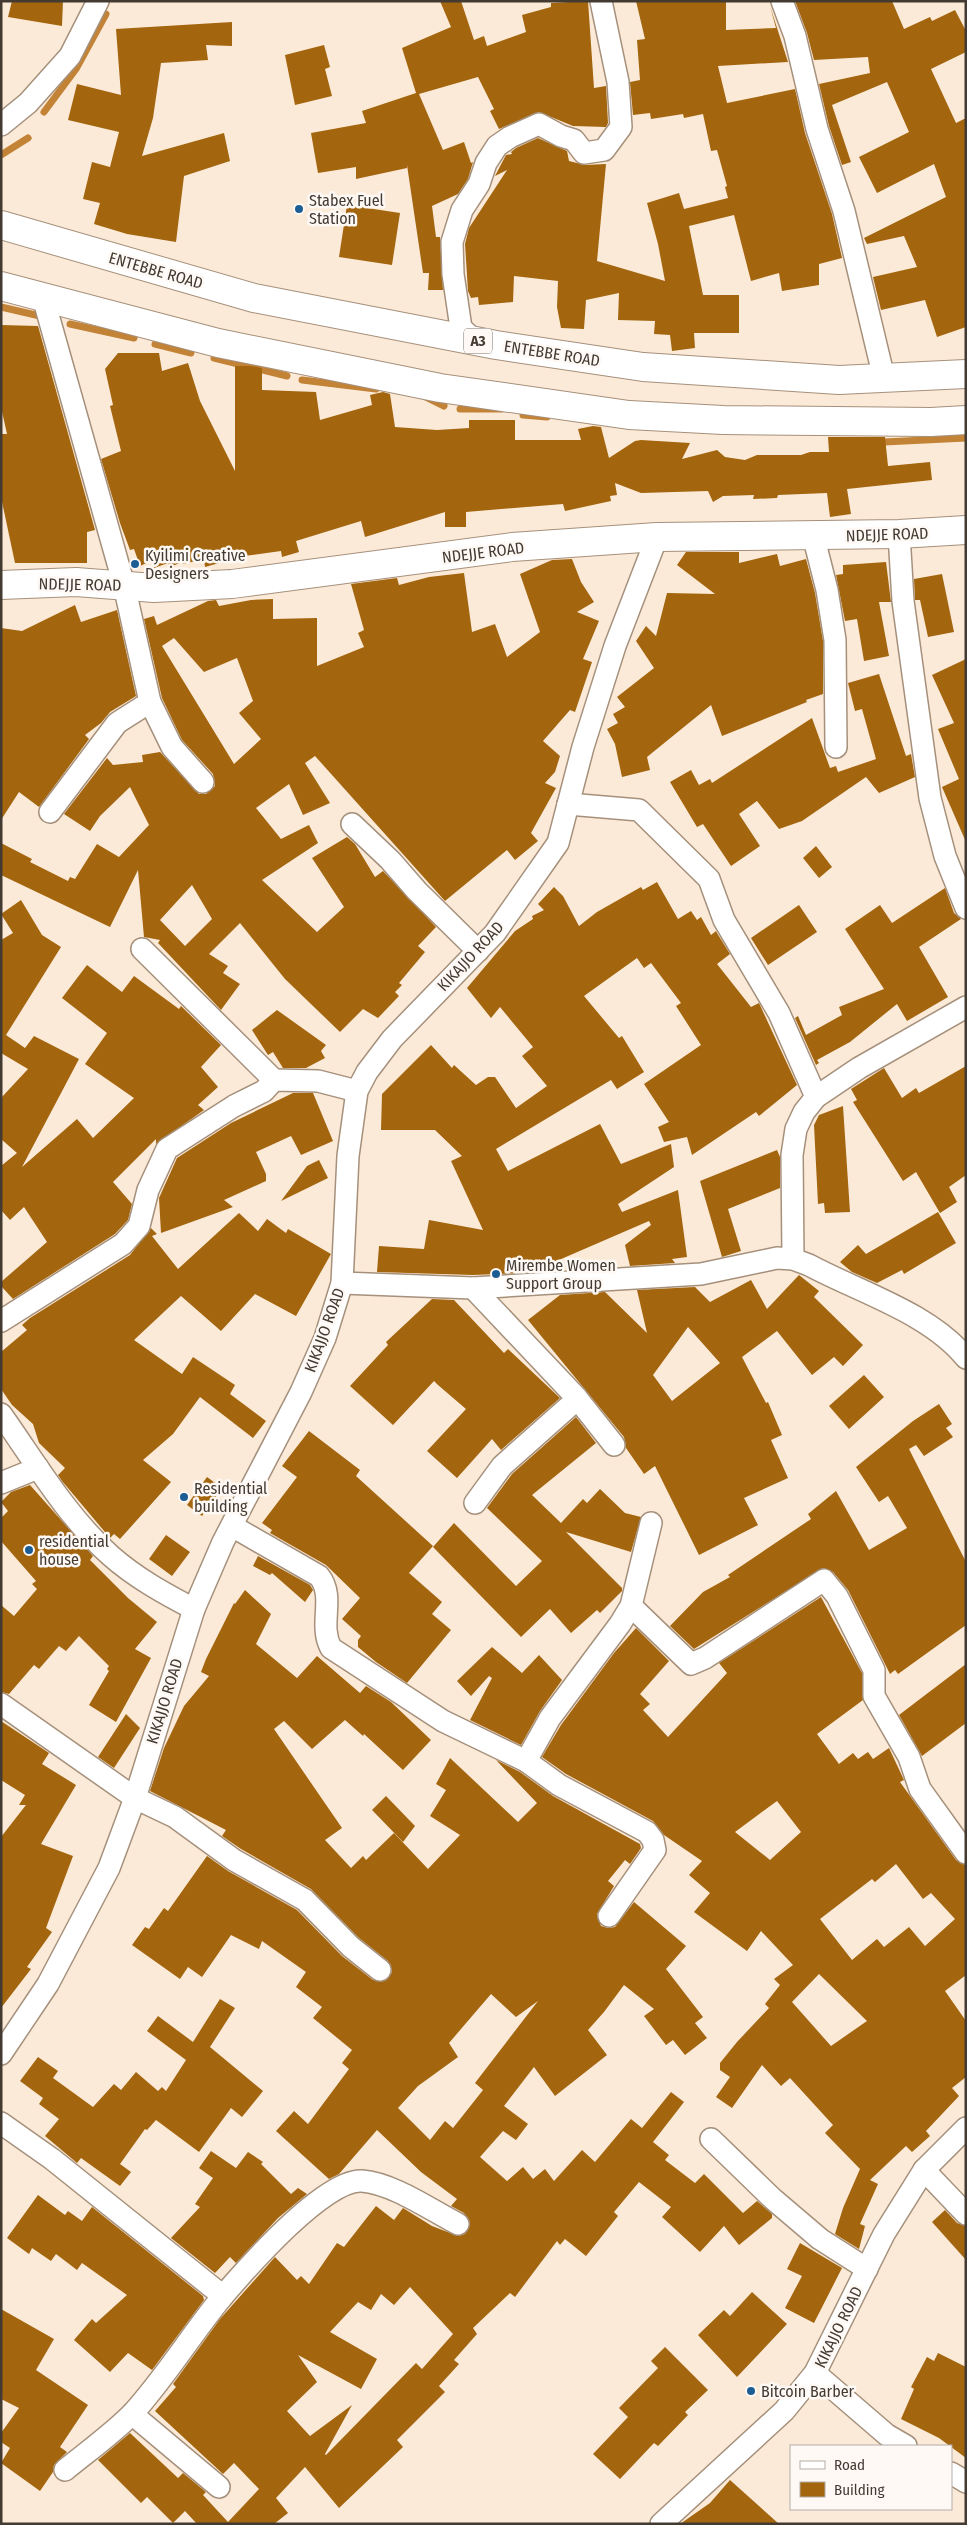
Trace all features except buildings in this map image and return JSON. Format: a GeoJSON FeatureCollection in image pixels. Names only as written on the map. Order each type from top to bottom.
{"type":"FeatureCollection","features":[{"type":"Feature","properties":{"kind":"main road","name":"ENTEBBE ROAD"},"geometry":{"type":"LineString","coordinates":[[1,225],[254,298],[474,340],[643,366],[839,380],[966,374]]}},
{"type":"Feature","properties":{"kind":"main road"},"geometry":{"type":"LineString","coordinates":[[1,286],[218,343],[420,384],[620,413],[723,420],[931,422],[966,420]]}},
{"type":"Feature","properties":{"kind":"main road","name":"NDEJJE ROAD"},"geometry":{"type":"LineString","coordinates":[[1,586],[76,582],[154,588],[232,584],[512,547],[657,538],[899,534],[966,530]]}},
{"type":"Feature","properties":{"kind":"street"},"geometry":{"type":"LineString","coordinates":[[1,125],[28,103],[70,56],[98,1]]}},
{"type":"Feature","properties":{"kind":"street"},"geometry":{"type":"LineString","coordinates":[[474,340],[461,328],[453,274],[452,242],[462,210],[479,184],[486,163],[497,146],[510,137],[540,124],[561,136],[574,140],[584,154],[604,150],[621,127],[618,82],[601,1]]}},
{"type":"Feature","properties":{"kind":"street"},"geometry":{"type":"LineString","coordinates":[[782,1],[795,36],[817,129],[844,211],[884,378]]}},
{"type":"Feature","properties":{"kind":"street"},"geometry":{"type":"LineString","coordinates":[[43,297],[124,585],[150,702],[172,747],[203,782]]}},
{"type":"Feature","properties":{"kind":"street"},"geometry":{"type":"LineString","coordinates":[[899,534],[903,601],[930,798],[945,856],[966,908]]}},
{"type":"Feature","properties":{"kind":"street"},"geometry":{"type":"LineString","coordinates":[[813,535],[827,590],[836,640],[836,747]]}},
{"type":"Feature","properties":{"kind":"street","name":"KIKAJJO ROAD"},"geometry":{"type":"LineString","coordinates":[[1,2054],[8,2030],[48,1984],[109,1868],[135,1798],[194,1609],[232,1526],[325,1338],[342,1283],[348,1156],[357,1092],[367,1072],[392,1039],[495,933],[558,843],[583,747],[615,646],[657,538]]}},
{"type":"Feature","properties":{"kind":"street"},"geometry":{"type":"LineString","coordinates":[[50,812],[117,723],[150,702]]}},
{"type":"Feature","properties":{"kind":"street"},"geometry":{"type":"LineString","coordinates":[[568,804],[639,810],[709,879],[724,920],[779,1013],[816,1097]]}},
{"type":"Feature","properties":{"kind":"street"},"geometry":{"type":"LineString","coordinates":[[352,824],[390,860],[417,892],[478,951]]}},
{"type":"Feature","properties":{"kind":"street"},"geometry":{"type":"LineString","coordinates":[[142,949],[274,1080],[318,1081],[357,1092]]}},
{"type":"Feature","properties":{"kind":"street"},"geometry":{"type":"LineString","coordinates":[[792,1259],[792,1155],[796,1129],[804,1112],[816,1097],[859,1068],[966,1007]]}},
{"type":"Feature","properties":{"kind":"street"},"geometry":{"type":"LineString","coordinates":[[1,1321],[123,1244],[139,1226],[148,1190],[167,1149],[234,1106],[264,1091],[274,1080]]}},
{"type":"Feature","properties":{"kind":"street"},"geometry":{"type":"LineString","coordinates":[[342,1283],[473,1288],[701,1274],[777,1258],[792,1259],[809,1265],[924,1322],[958,1348],[966,1358]]}},
{"type":"Feature","properties":{"kind":"street"},"geometry":{"type":"LineString","coordinates":[[473,1288],[576,1397],[614,1445]]}},
{"type":"Feature","properties":{"kind":"street"},"geometry":{"type":"LineString","coordinates":[[475,1503],[502,1466],[574,1402],[576,1397]]}},
{"type":"Feature","properties":{"kind":"street"},"geometry":{"type":"LineString","coordinates":[[1,1414],[38,1468],[83,1526],[111,1556],[142,1580],[194,1609]]}},
{"type":"Feature","properties":{"kind":"street"},"geometry":{"type":"LineString","coordinates":[[1,1483],[38,1468]]}},
{"type":"Feature","properties":{"kind":"street"},"geometry":{"type":"LineString","coordinates":[[526,1761],[550,1718],[620,1624],[631,1606],[651,1523]]}},
{"type":"Feature","properties":{"kind":"street"},"geometry":{"type":"LineString","coordinates":[[232,1526],[319,1576],[326,1585],[326,1636],[331,1648],[443,1721],[526,1761],[559,1785],[647,1832],[653,1840],[655,1850],[609,1916]]}},
{"type":"Feature","properties":{"kind":"street"},"geometry":{"type":"LineString","coordinates":[[631,1606],[691,1664],[705,1658],[824,1580],[838,1596],[874,1670],[874,1696],[909,1757],[920,1789],[966,1853]]}},
{"type":"Feature","properties":{"kind":"street"},"geometry":{"type":"LineString","coordinates":[[1,1704],[135,1798],[175,1817],[234,1860],[305,1900],[351,1947],[380,1970]]}},
{"type":"Feature","properties":{"kind":"street"},"geometry":{"type":"LineString","coordinates":[[1,2124],[52,2159],[223,2296]]}},
{"type":"Feature","properties":{"kind":"street","name":"KIKAJJO ROAD"},"geometry":{"type":"LineString","coordinates":[[660,2524],[784,2411],[815,2373],[884,2234],[924,2170],[966,2128]]}},
{"type":"Feature","properties":{"kind":"street"},"geometry":{"type":"LineString","coordinates":[[711,2139],[773,2199],[820,2239],[867,2269]]}},
{"type":"Feature","properties":{"kind":"street"},"geometry":{"type":"LineString","coordinates":[[924,2170],[966,2214]]}},
{"type":"Feature","properties":{"kind":"street"},"geometry":{"type":"LineString","coordinates":[[65,2470],[132,2414],[223,2296],[288,2227],[328,2192],[345,2183],[362,2181],[389,2188],[458,2224]]}},
{"type":"Feature","properties":{"kind":"street"},"geometry":{"type":"LineString","coordinates":[[815,2373],[887,2435],[904,2445]]}},
{"type":"Feature","properties":{"kind":"street"},"geometry":{"type":"LineString","coordinates":[[132,2414],[219,2487]]}},
{"type":"Feature","properties":{"kind":"street"},"geometry":{"type":"LineString","coordinates":[[952,2474],[966,2482]]}},
{"type":"Feature","properties":{"kind":"waterway"},"geometry":{"type":"LineString","coordinates":[[44,112],[76,69],[106,14]]}},
{"type":"Feature","properties":{"kind":"waterway"},"geometry":{"type":"LineString","coordinates":[[1,155],[28,138]]}},
{"type":"Feature","properties":{"kind":"waterway"},"geometry":{"type":"LineString","coordinates":[[1,307],[40,316]]}},
{"type":"Feature","properties":{"kind":"waterway"},"geometry":{"type":"LineString","coordinates":[[70,324],[134,338]]}},
{"type":"Feature","properties":{"kind":"waterway"},"geometry":{"type":"LineString","coordinates":[[155,344],[191,353]]}},
{"type":"Feature","properties":{"kind":"waterway"},"geometry":{"type":"LineString","coordinates":[[214,358],[287,376]]}},
{"type":"Feature","properties":{"kind":"waterway"},"geometry":{"type":"LineString","coordinates":[[302,380],[376,389]]}},
{"type":"Feature","properties":{"kind":"waterway"},"geometry":{"type":"LineString","coordinates":[[424,396],[444,406]]}},
{"type":"Feature","properties":{"kind":"waterway"},"geometry":{"type":"LineString","coordinates":[[460,409],[502,409]]}},
{"type":"Feature","properties":{"kind":"waterway"},"geometry":{"type":"LineString","coordinates":[[523,415],[547,417]]}},
{"type":"Feature","properties":{"kind":"waterway"},"geometry":{"type":"LineString","coordinates":[[884,442],[966,438]]}},
{"type":"Feature","properties":{"kind":"place","name":"Stabex Fuel Station"},"geometry":{"type":"Point","coordinates":[299,209]}},
{"type":"Feature","properties":{"kind":"place","name":"Kyilimi Creative Designers"},"geometry":{"type":"Point","coordinates":[135,564]}},
{"type":"Feature","properties":{"kind":"place","name":"Mirembe Women Support Group"},"geometry":{"type":"Point","coordinates":[496,1274]}},
{"type":"Feature","properties":{"kind":"place","name":"Residential building"},"geometry":{"type":"Point","coordinates":[184,1497]}},
{"type":"Feature","properties":{"kind":"place","name":"residential house"},"geometry":{"type":"Point","coordinates":[29,1550]}},
{"type":"Feature","properties":{"kind":"place","name":"Bitcoin Barber"},"geometry":{"type":"Point","coordinates":[751,2391]}}]}
